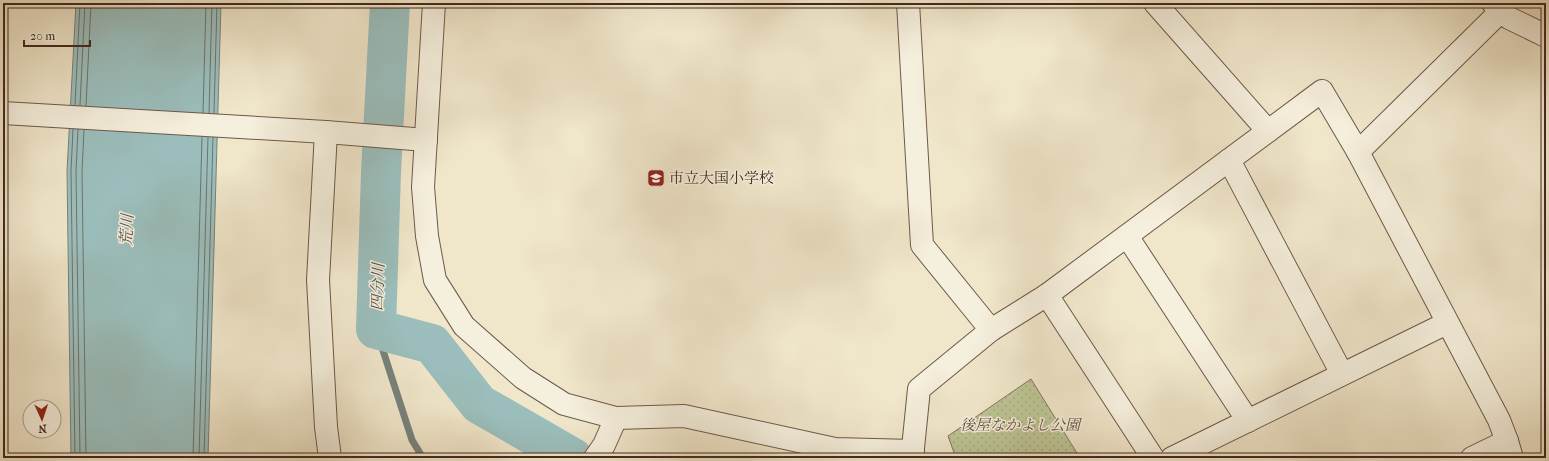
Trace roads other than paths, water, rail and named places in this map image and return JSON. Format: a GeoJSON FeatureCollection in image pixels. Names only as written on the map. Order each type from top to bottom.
{"type":"FeatureCollection","features":[{"type":"Feature","properties":{"kind":"street"},"geometry":{"type":"LineString","coordinates":[[434,3],[423,187],[427,236],[435,280],[464,326],[523,378],[564,404],[616,418],[684,416],[835,449],[913,454],[919,389],[991,330],[1047,295],[1322,91],[1358,152],[1499,420],[1509,450],[1472,458]]}},
{"type":"Feature","properties":{"kind":"street"},"geometry":{"type":"LineString","coordinates":[[908,3],[922,245],[991,330]]}},
{"type":"Feature","properties":{"kind":"street"},"geometry":{"type":"LineString","coordinates":[[1155,3],[1268,131]]}},
{"type":"Feature","properties":{"kind":"street"},"geometry":{"type":"LineString","coordinates":[[1358,152],[1497,7],[1509,18],[1546,36]]}},
{"type":"Feature","properties":{"kind":"street"},"geometry":{"type":"LineString","coordinates":[[3,113],[326,132],[426,140]]}},
{"type":"Feature","properties":{"kind":"street"},"geometry":{"type":"LineString","coordinates":[[326,132],[318,280],[326,427],[330,458]]}},
{"type":"Feature","properties":{"kind":"street"},"geometry":{"type":"LineString","coordinates":[[1229,160],[1342,374]]}},
{"type":"Feature","properties":{"kind":"street"},"geometry":{"type":"LineString","coordinates":[[1127,236],[1248,421]]}},
{"type":"Feature","properties":{"kind":"street"},"geometry":{"type":"LineString","coordinates":[[1047,295],[1153,458]]}},
{"type":"Feature","properties":{"kind":"street"},"geometry":{"type":"LineString","coordinates":[[1172,458],[1447,323]]}},
{"type":"Feature","properties":{"kind":"street"},"geometry":{"type":"LineString","coordinates":[[599,452],[616,418]]}},
{"type":"Feature","properties":{"kind":"water","name":"荒川"},"geometry":{"type":"Polygon","coordinates":[[[76,3],[221,3],[208,458],[71,458],[67,171],[76,3]]]}},
{"type":"Feature","properties":{"kind":"waterway","name":"四分川"},"geometry":{"type":"LineString","coordinates":[[390,3],[381,172],[376,329],[432,344],[479,404],[573,458]]}},
{"type":"Feature","properties":{"kind":"waterway"},"geometry":{"type":"LineString","coordinates":[[376,329],[412,440],[423,458]]}},
{"type":"Feature","properties":{"kind":"place","name":"市立大国小学校"},"geometry":{"type":"Point","coordinates":[656,178]}},
{"type":"Feature","properties":{"kind":"park label","name":"後屋なかよし公園"},"geometry":{"type":"Point","coordinates":[1020,425]}}]}
